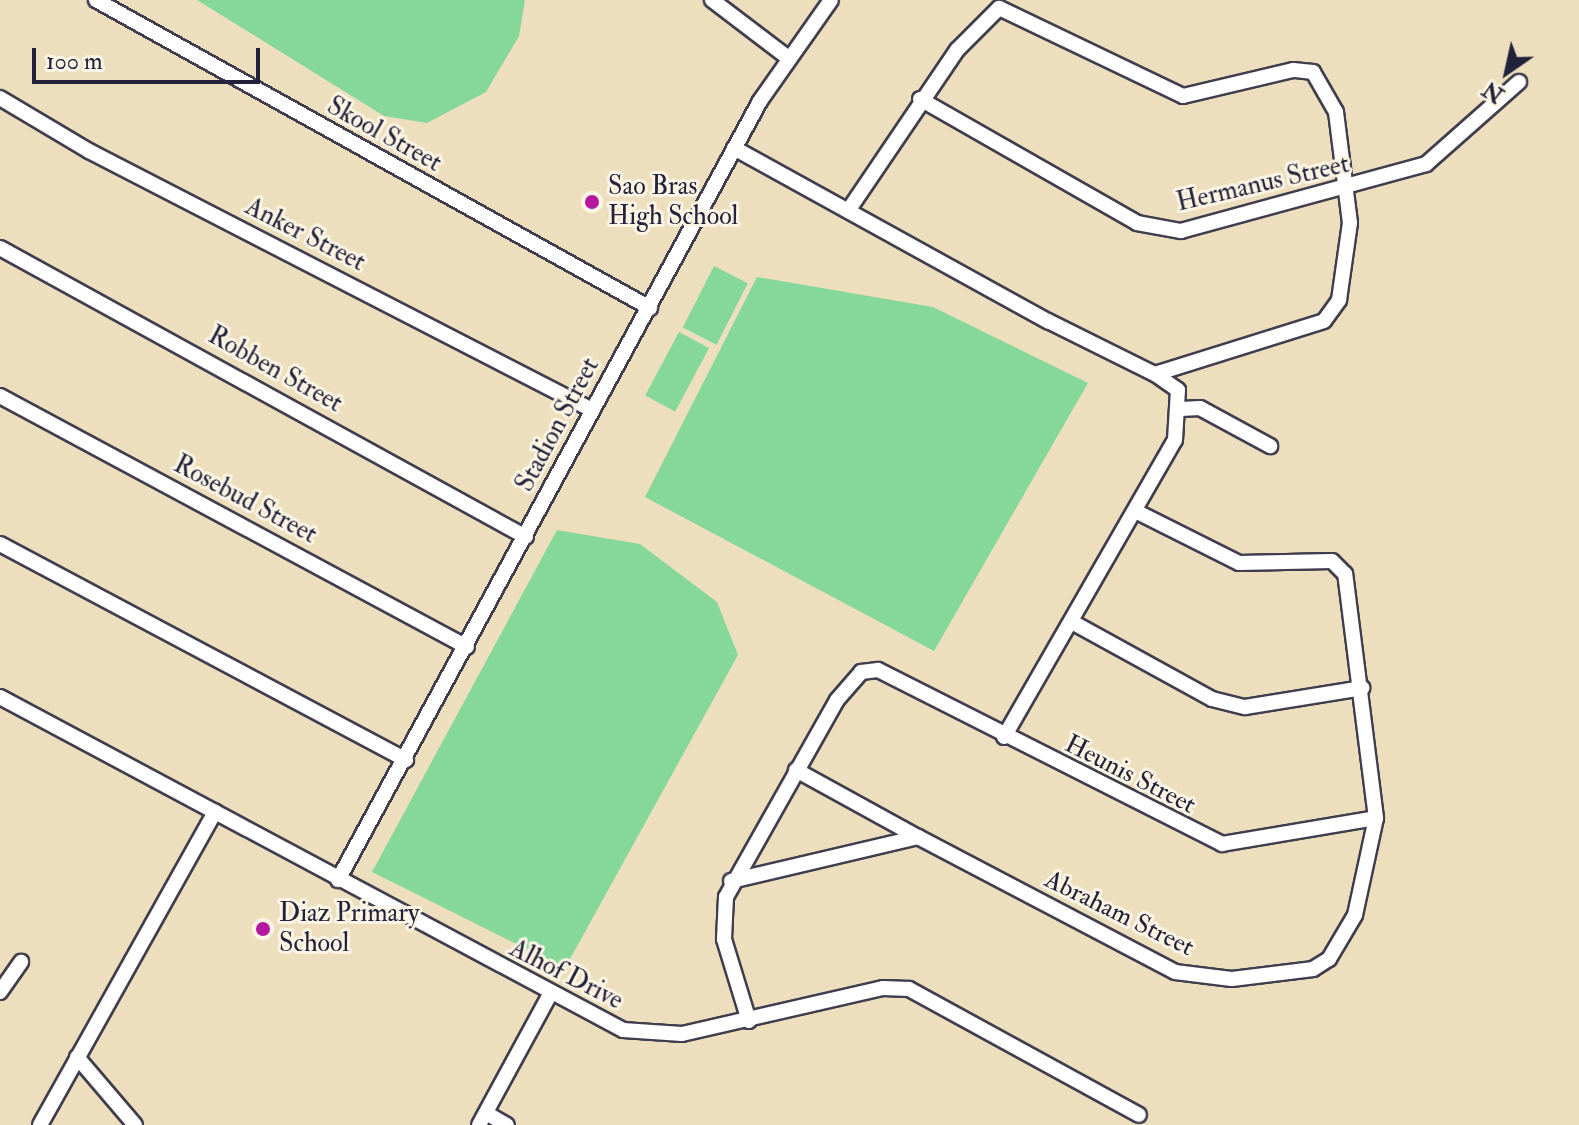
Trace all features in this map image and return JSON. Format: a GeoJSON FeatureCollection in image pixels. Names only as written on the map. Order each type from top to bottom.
{"type":"FeatureCollection","features":[{"type":"Feature","properties":{"kind":"street","name":"Skool Street"},"geometry":{"type":"LineString","coordinates":[[96,0],[650,308]]}},
{"type":"Feature","properties":{"kind":"street"},"geometry":{"type":"LineString","coordinates":[[712,0],[787,57]]}},
{"type":"Feature","properties":{"kind":"street","name":"Stadion Street"},"geometry":{"type":"LineString","coordinates":[[338,880],[406,760],[734,148],[787,57],[831,0]]}},
{"type":"Feature","properties":{"kind":"street"},"geometry":{"type":"LineString","coordinates":[[848,211],[920,99],[979,22],[999,8],[1019,12],[1183,96],[1293,70],[1313,72],[1331,94],[1350,189],[1334,311],[1306,330],[1155,374]]}},
{"type":"Feature","properties":{"kind":"street","name":"Hermanus Street"},"geometry":{"type":"LineString","coordinates":[[920,99],[1163,230],[1350,189],[1445,153],[1519,82]]}},
{"type":"Feature","properties":{"kind":"street","name":"Anker Street"},"geometry":{"type":"LineString","coordinates":[[0,98],[89,151],[592,410]]}},
{"type":"Feature","properties":{"kind":"street"},"geometry":{"type":"LineString","coordinates":[[734,148],[1155,374],[1178,390],[1181,409],[1175,440],[1004,737]]}},
{"type":"Feature","properties":{"kind":"street","name":"Robben Street"},"geometry":{"type":"LineString","coordinates":[[0,248],[526,537]]}},
{"type":"Feature","properties":{"kind":"street","name":"Rosebud Street"},"geometry":{"type":"LineString","coordinates":[[0,396],[467,647]]}},
{"type":"Feature","properties":{"kind":"street"},"geometry":{"type":"LineString","coordinates":[[1181,409],[1200,408],[1270,446]]}},
{"type":"Feature","properties":{"kind":"street","name":"Abraham Street"},"geometry":{"type":"LineString","coordinates":[[796,770],[1147,960],[1193,977],[1232,979],[1313,969],[1329,959],[1355,915],[1376,818],[1348,583],[1336,563],[1239,563],[1135,511]]}},
{"type":"Feature","properties":{"kind":"street"},"geometry":{"type":"LineString","coordinates":[[0,544],[406,760]]}},
{"type":"Feature","properties":{"kind":"street"},"geometry":{"type":"LineString","coordinates":[[1072,622],[1212,699],[1245,707],[1362,688]]}},
{"type":"Feature","properties":{"kind":"street","name":"Heunis Street"},"geometry":{"type":"LineString","coordinates":[[796,770],[850,681],[878,670],[1004,737],[1222,844],[1376,818]]}},
{"type":"Feature","properties":{"kind":"street","name":"Alhof Drive"},"geometry":{"type":"LineString","coordinates":[[0,697],[549,996],[637,1034],[749,1021],[883,988],[919,991],[1139,1115]]}},
{"type":"Feature","properties":{"kind":"street"},"geometry":{"type":"LineString","coordinates":[[749,1021],[722,923],[731,881],[796,770]]}},
{"type":"Feature","properties":{"kind":"street"},"geometry":{"type":"LineString","coordinates":[[40,1125],[215,812]]}},
{"type":"Feature","properties":{"kind":"street"},"geometry":{"type":"LineString","coordinates":[[731,881],[918,837]]}},
{"type":"Feature","properties":{"kind":"street"},"geometry":{"type":"LineString","coordinates":[[0,992],[21,962]]}},
{"type":"Feature","properties":{"kind":"street"},"geometry":{"type":"LineString","coordinates":[[507,1125],[483,1119],[549,996]]}},
{"type":"Feature","properties":{"kind":"street"},"geometry":{"type":"LineString","coordinates":[[77,1057],[135,1125]]}},
{"type":"Feature","properties":{"kind":"green space"},"geometry":{"type":"Polygon","coordinates":[[[197,0],[525,0],[519,36],[486,92],[427,123],[384,116],[197,0]]]}},
{"type":"Feature","properties":{"kind":"green space"},"geometry":{"type":"Polygon","coordinates":[[[714,266],[748,283],[717,345],[683,327],[714,266]]]}},
{"type":"Feature","properties":{"kind":"green space"},"geometry":{"type":"Polygon","coordinates":[[[757,277],[933,307],[1088,383],[934,651],[645,497],[757,277]]]}},
{"type":"Feature","properties":{"kind":"green space"},"geometry":{"type":"Polygon","coordinates":[[[679,332],[709,348],[675,412],[645,396],[679,332]]]}},
{"type":"Feature","properties":{"kind":"green space"},"geometry":{"type":"Polygon","coordinates":[[[557,530],[640,544],[717,602],[738,655],[565,968],[372,872],[557,530]]]}},
{"type":"Feature","properties":{"kind":"place","name":"Sao Bras High School"},"geometry":{"type":"Point","coordinates":[592,202]}},
{"type":"Feature","properties":{"kind":"place","name":"Diaz Primary School"},"geometry":{"type":"Point","coordinates":[263,929]}}]}
